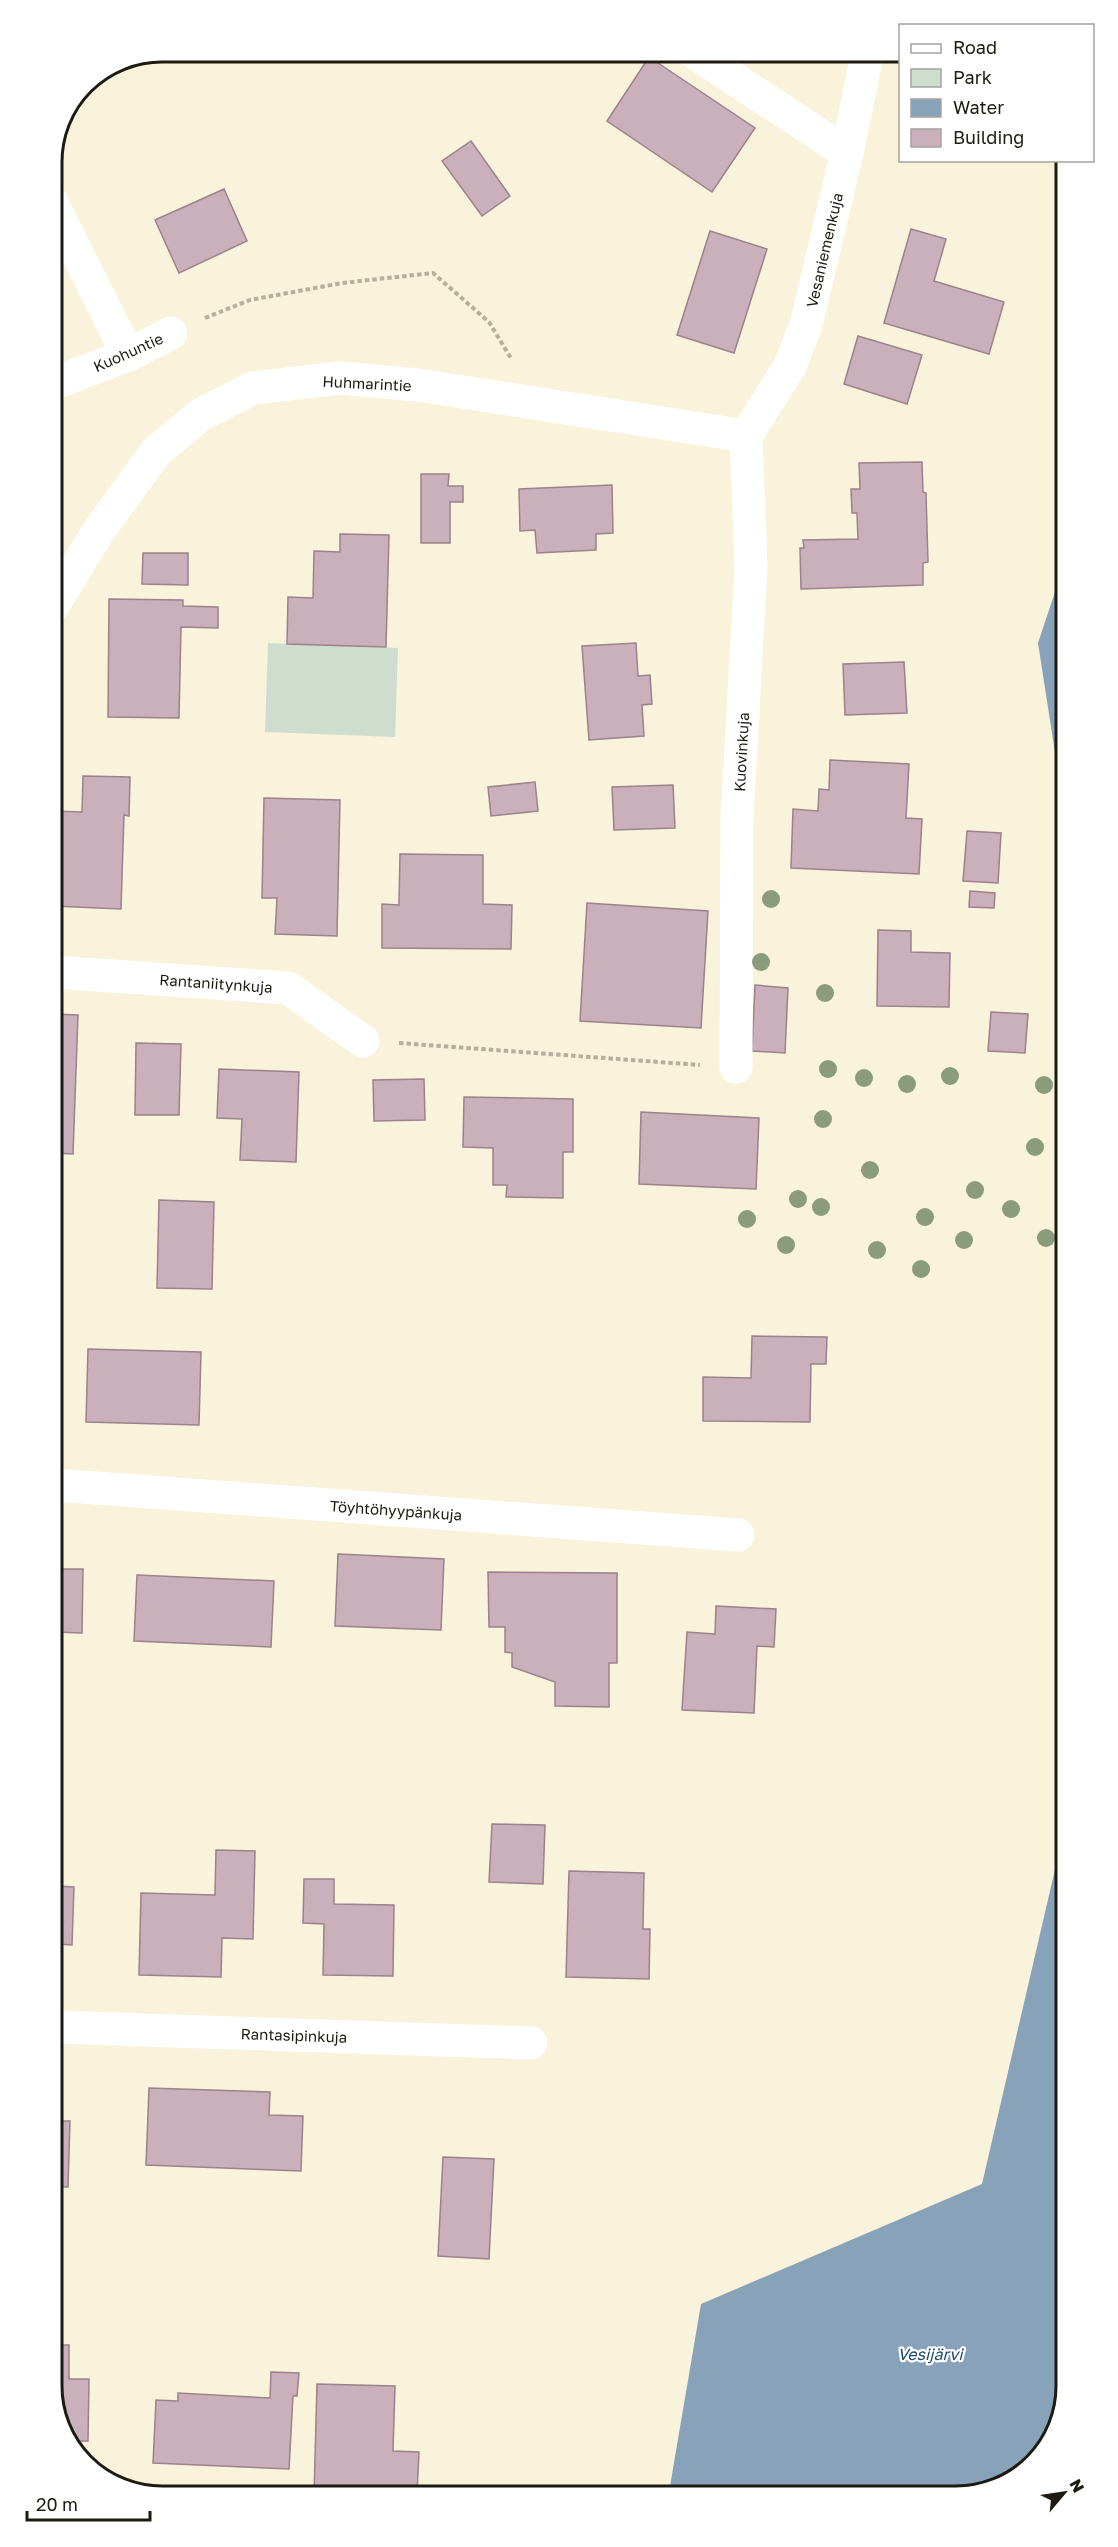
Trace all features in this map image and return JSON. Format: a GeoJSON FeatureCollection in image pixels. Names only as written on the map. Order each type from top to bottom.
{"type":"FeatureCollection","features":[{"type":"Feature","properties":{"kind":"street"},"geometry":{"type":"LineString","coordinates":[[709,62],[847,153]]}},
{"type":"Feature","properties":{"kind":"street","name":"Vesaniemenkuja"},"geometry":{"type":"LineString","coordinates":[[746,436],[790,366],[806,325],[847,153],[866,62]]}},
{"type":"Feature","properties":{"kind":"street"},"geometry":{"type":"LineString","coordinates":[[62,223],[128,355]]}},
{"type":"Feature","properties":{"kind":"street","name":"Kuohuntie"},"geometry":{"type":"LineString","coordinates":[[62,380],[128,355],[171,333]]}},
{"type":"Feature","properties":{"kind":"street","name":"Huhmarintie"},"geometry":{"type":"LineString","coordinates":[[62,591],[98,532],[156,452],[200,415],[253,388],[340,378],[418,385],[746,436]]}},
{"type":"Feature","properties":{"kind":"street","name":"Kuovinkuja"},"geometry":{"type":"LineString","coordinates":[[736,1068],[737,820],[751,567],[746,436]]}},
{"type":"Feature","properties":{"kind":"street","name":"Rantaniitynkuja"},"geometry":{"type":"LineString","coordinates":[[62,973],[288,988],[363,1041]]}},
{"type":"Feature","properties":{"kind":"street","name":"Töyhtöhyypänkuja"},"geometry":{"type":"LineString","coordinates":[[62,1486],[738,1535]]}},
{"type":"Feature","properties":{"kind":"street","name":"Rantasipinkuja"},"geometry":{"type":"LineString","coordinates":[[62,2027],[531,2043]]}},
{"type":"Feature","properties":{"kind":"path"},"geometry":{"type":"LineString","coordinates":[[171,333],[250,300],[342,283],[433,273],[489,322],[517,369],[534,404]]}},
{"type":"Feature","properties":{"kind":"path"},"geometry":{"type":"LineString","coordinates":[[363,1041],[736,1068]]}},
{"type":"Feature","properties":{"kind":"green space"},"geometry":{"type":"Polygon","coordinates":[[[268,643],[398,648],[395,737],[265,732],[268,643]]]}},
{"type":"Feature","properties":{"kind":"water"},"geometry":{"type":"Polygon","coordinates":[[[1056,589],[1056,759],[1038,643],[1056,589]]]}},
{"type":"Feature","properties":{"kind":"water","name":"Vesijärvi"},"geometry":{"type":"Polygon","coordinates":[[[1056,1865],[1056,2386],[1055,2405],[1051,2418],[1036,2447],[1012,2469],[976,2484],[957,2486],[670,2486],[701,2304],[982,2184],[1056,1865]]]}},
{"type":"Feature","properties":{"kind":"building"},"geometry":{"type":"Polygon","coordinates":[[[646,62],[656,62],[755,128],[712,192],[607,121],[646,62]]]}},
{"type":"Feature","properties":{"kind":"building"},"geometry":{"type":"Polygon","coordinates":[[[471,141],[510,196],[482,216],[442,161],[471,141]]]}},
{"type":"Feature","properties":{"kind":"building"},"geometry":{"type":"Polygon","coordinates":[[[224,189],[247,241],[179,273],[155,220],[224,189]]]}},
{"type":"Feature","properties":{"kind":"building"},"geometry":{"type":"Polygon","coordinates":[[[911,229],[946,239],[934,281],[1004,302],[989,354],[884,323],[911,229]]]}},
{"type":"Feature","properties":{"kind":"building"},"geometry":{"type":"Polygon","coordinates":[[[710,231],[767,249],[734,353],[677,335],[710,231]]]}},
{"type":"Feature","properties":{"kind":"building"},"geometry":{"type":"Polygon","coordinates":[[[858,336],[922,355],[907,404],[844,384],[858,336]]]}},
{"type":"Feature","properties":{"kind":"building"},"geometry":{"type":"Polygon","coordinates":[[[922,462],[923,492],[926,493],[928,562],[923,563],[923,585],[801,589],[800,548],[804,548],[803,540],[858,539],[857,513],[852,513],[851,489],[860,489],[859,463],[922,462]]]}},
{"type":"Feature","properties":{"kind":"building"},"geometry":{"type":"Polygon","coordinates":[[[421,474],[449,474],[448,486],[463,486],[463,502],[450,502],[450,543],[421,543],[421,474]]]}},
{"type":"Feature","properties":{"kind":"building"},"geometry":{"type":"Polygon","coordinates":[[[612,485],[613,533],[596,534],[596,550],[537,553],[535,530],[520,531],[519,489],[612,485]]]}},
{"type":"Feature","properties":{"kind":"building"},"geometry":{"type":"Polygon","coordinates":[[[340,534],[389,535],[386,647],[287,644],[288,597],[313,598],[314,551],[340,552],[340,534]]]}},
{"type":"Feature","properties":{"kind":"building"},"geometry":{"type":"Polygon","coordinates":[[[143,553],[188,553],[188,585],[142,584],[143,553]]]}},
{"type":"Feature","properties":{"kind":"building"},"geometry":{"type":"Polygon","coordinates":[[[109,599],[183,600],[183,606],[218,607],[218,628],[181,627],[179,718],[108,717],[109,599]]]}},
{"type":"Feature","properties":{"kind":"building"},"geometry":{"type":"Polygon","coordinates":[[[636,643],[638,676],[650,675],[652,704],[642,705],[644,736],[589,740],[582,646],[636,643]]]}},
{"type":"Feature","properties":{"kind":"building"},"geometry":{"type":"Polygon","coordinates":[[[904,662],[907,713],[845,715],[843,664],[904,662]]]}},
{"type":"Feature","properties":{"kind":"building"},"geometry":{"type":"Polygon","coordinates":[[[830,760],[909,764],[906,818],[922,819],[919,874],[791,868],[793,809],[818,811],[819,789],[829,790],[830,760]]]}},
{"type":"Feature","properties":{"kind":"building"},"geometry":{"type":"Polygon","coordinates":[[[83,776],[130,777],[129,816],[124,815],[121,909],[62,906],[62,811],[82,812],[83,776]]]}},
{"type":"Feature","properties":{"kind":"building"},"geometry":{"type":"Polygon","coordinates":[[[535,782],[538,811],[491,816],[488,787],[535,782]]]}},
{"type":"Feature","properties":{"kind":"building"},"geometry":{"type":"Polygon","coordinates":[[[673,785],[675,828],[614,830],[612,787],[673,785]]]}},
{"type":"Feature","properties":{"kind":"building"},"geometry":{"type":"Polygon","coordinates":[[[264,798],[340,800],[337,936],[275,934],[277,898],[262,898],[264,798]]]}},
{"type":"Feature","properties":{"kind":"building"},"geometry":{"type":"Polygon","coordinates":[[[967,831],[1001,833],[998,883],[963,881],[967,831]]]}},
{"type":"Feature","properties":{"kind":"building"},"geometry":{"type":"Polygon","coordinates":[[[400,854],[483,855],[483,904],[512,905],[511,949],[382,948],[382,904],[399,905],[400,854]]]}},
{"type":"Feature","properties":{"kind":"building"},"geometry":{"type":"Polygon","coordinates":[[[970,891],[995,893],[994,908],[969,907],[970,891]]]}},
{"type":"Feature","properties":{"kind":"building"},"geometry":{"type":"Polygon","coordinates":[[[587,903],[708,911],[701,1028],[580,1021],[587,903]]]}},
{"type":"Feature","properties":{"kind":"building"},"geometry":{"type":"Polygon","coordinates":[[[878,930],[911,931],[911,952],[950,953],[949,1007],[877,1006],[878,930]]]}},
{"type":"Feature","properties":{"kind":"building"},"geometry":{"type":"Polygon","coordinates":[[[755,985],[788,988],[785,1053],[752,1051],[755,985]]]}},
{"type":"Feature","properties":{"kind":"building"},"geometry":{"type":"Polygon","coordinates":[[[991,1012],[1028,1014],[1025,1053],[988,1051],[991,1012]]]}},
{"type":"Feature","properties":{"kind":"building"},"geometry":{"type":"Polygon","coordinates":[[[62,1014],[78,1015],[73,1154],[62,1153],[62,1014]]]}},
{"type":"Feature","properties":{"kind":"building"},"geometry":{"type":"Polygon","coordinates":[[[136,1043],[181,1044],[179,1115],[135,1115],[136,1043]]]}},
{"type":"Feature","properties":{"kind":"building"},"geometry":{"type":"Polygon","coordinates":[[[219,1069],[299,1072],[296,1162],[240,1160],[242,1119],[217,1118],[219,1069]]]}},
{"type":"Feature","properties":{"kind":"building"},"geometry":{"type":"Polygon","coordinates":[[[424,1079],[425,1120],[374,1121],[373,1080],[424,1079]]]}},
{"type":"Feature","properties":{"kind":"building"},"geometry":{"type":"Polygon","coordinates":[[[464,1097],[573,1099],[573,1152],[563,1152],[563,1198],[506,1197],[507,1185],[493,1185],[493,1148],[463,1147],[464,1097]]]}},
{"type":"Feature","properties":{"kind":"building"},"geometry":{"type":"Polygon","coordinates":[[[641,1112],[759,1118],[756,1189],[639,1184],[641,1112]]]}},
{"type":"Feature","properties":{"kind":"building"},"geometry":{"type":"Polygon","coordinates":[[[159,1200],[214,1202],[212,1289],[157,1288],[159,1200]]]}},
{"type":"Feature","properties":{"kind":"building"},"geometry":{"type":"Polygon","coordinates":[[[752,1336],[827,1337],[826,1364],[811,1364],[810,1422],[703,1421],[703,1377],[751,1378],[752,1336]]]}},
{"type":"Feature","properties":{"kind":"building"},"geometry":{"type":"Polygon","coordinates":[[[88,1349],[201,1352],[199,1425],[86,1422],[88,1349]]]}},
{"type":"Feature","properties":{"kind":"building"},"geometry":{"type":"Polygon","coordinates":[[[338,1554],[444,1559],[441,1630],[335,1626],[338,1554]]]}},
{"type":"Feature","properties":{"kind":"building"},"geometry":{"type":"Polygon","coordinates":[[[62,1569],[83,1569],[82,1633],[62,1632],[62,1569]]]}},
{"type":"Feature","properties":{"kind":"building"},"geometry":{"type":"Polygon","coordinates":[[[488,1572],[617,1573],[617,1663],[609,1663],[609,1707],[555,1706],[555,1682],[512,1667],[512,1653],[505,1652],[505,1627],[489,1627],[488,1572]]]}},
{"type":"Feature","properties":{"kind":"building"},"geometry":{"type":"Polygon","coordinates":[[[137,1575],[274,1581],[271,1647],[134,1641],[137,1575]]]}},
{"type":"Feature","properties":{"kind":"building"},"geometry":{"type":"Polygon","coordinates":[[[716,1606],[776,1609],[774,1647],[757,1646],[754,1713],[682,1710],[687,1632],[715,1634],[716,1606]]]}},
{"type":"Feature","properties":{"kind":"building"},"geometry":{"type":"Polygon","coordinates":[[[492,1824],[545,1825],[543,1884],[489,1882],[492,1824]]]}},
{"type":"Feature","properties":{"kind":"building"},"geometry":{"type":"Polygon","coordinates":[[[216,1850],[255,1851],[253,1939],[222,1938],[221,1977],[139,1975],[141,1893],[215,1895],[216,1850]]]}},
{"type":"Feature","properties":{"kind":"building"},"geometry":{"type":"Polygon","coordinates":[[[569,1871],[644,1873],[643,1929],[650,1929],[649,1979],[566,1977],[569,1871]]]}},
{"type":"Feature","properties":{"kind":"building"},"geometry":{"type":"Polygon","coordinates":[[[304,1879],[334,1879],[334,1904],[394,1905],[393,1976],[323,1975],[324,1924],[303,1923],[304,1879]]]}},
{"type":"Feature","properties":{"kind":"building"},"geometry":{"type":"Polygon","coordinates":[[[62,1886],[74,1887],[72,1945],[62,1944],[62,1886]]]}},
{"type":"Feature","properties":{"kind":"building"},"geometry":{"type":"Polygon","coordinates":[[[149,2088],[270,2092],[269,2115],[303,2116],[301,2171],[146,2165],[149,2088]]]}},
{"type":"Feature","properties":{"kind":"building"},"geometry":{"type":"Polygon","coordinates":[[[62,2121],[70,2121],[68,2187],[62,2187],[62,2121]]]}},
{"type":"Feature","properties":{"kind":"building"},"geometry":{"type":"Polygon","coordinates":[[[443,2157],[494,2159],[489,2259],[438,2256],[443,2157]]]}},
{"type":"Feature","properties":{"kind":"building"},"geometry":{"type":"Polygon","coordinates":[[[62,2345],[69,2345],[69,2379],[89,2379],[88,2441],[78,2441],[63,2405],[62,2345]]]}},
{"type":"Feature","properties":{"kind":"building"},"geometry":{"type":"Polygon","coordinates":[[[271,2372],[299,2373],[297,2396],[293,2396],[289,2469],[153,2463],[156,2400],[178,2401],[178,2393],[270,2398],[271,2372]]]}},
{"type":"Feature","properties":{"kind":"building"},"geometry":{"type":"Polygon","coordinates":[[[317,2384],[395,2386],[393,2451],[419,2452],[417,2485],[314,2485],[317,2384]]]}}]}
